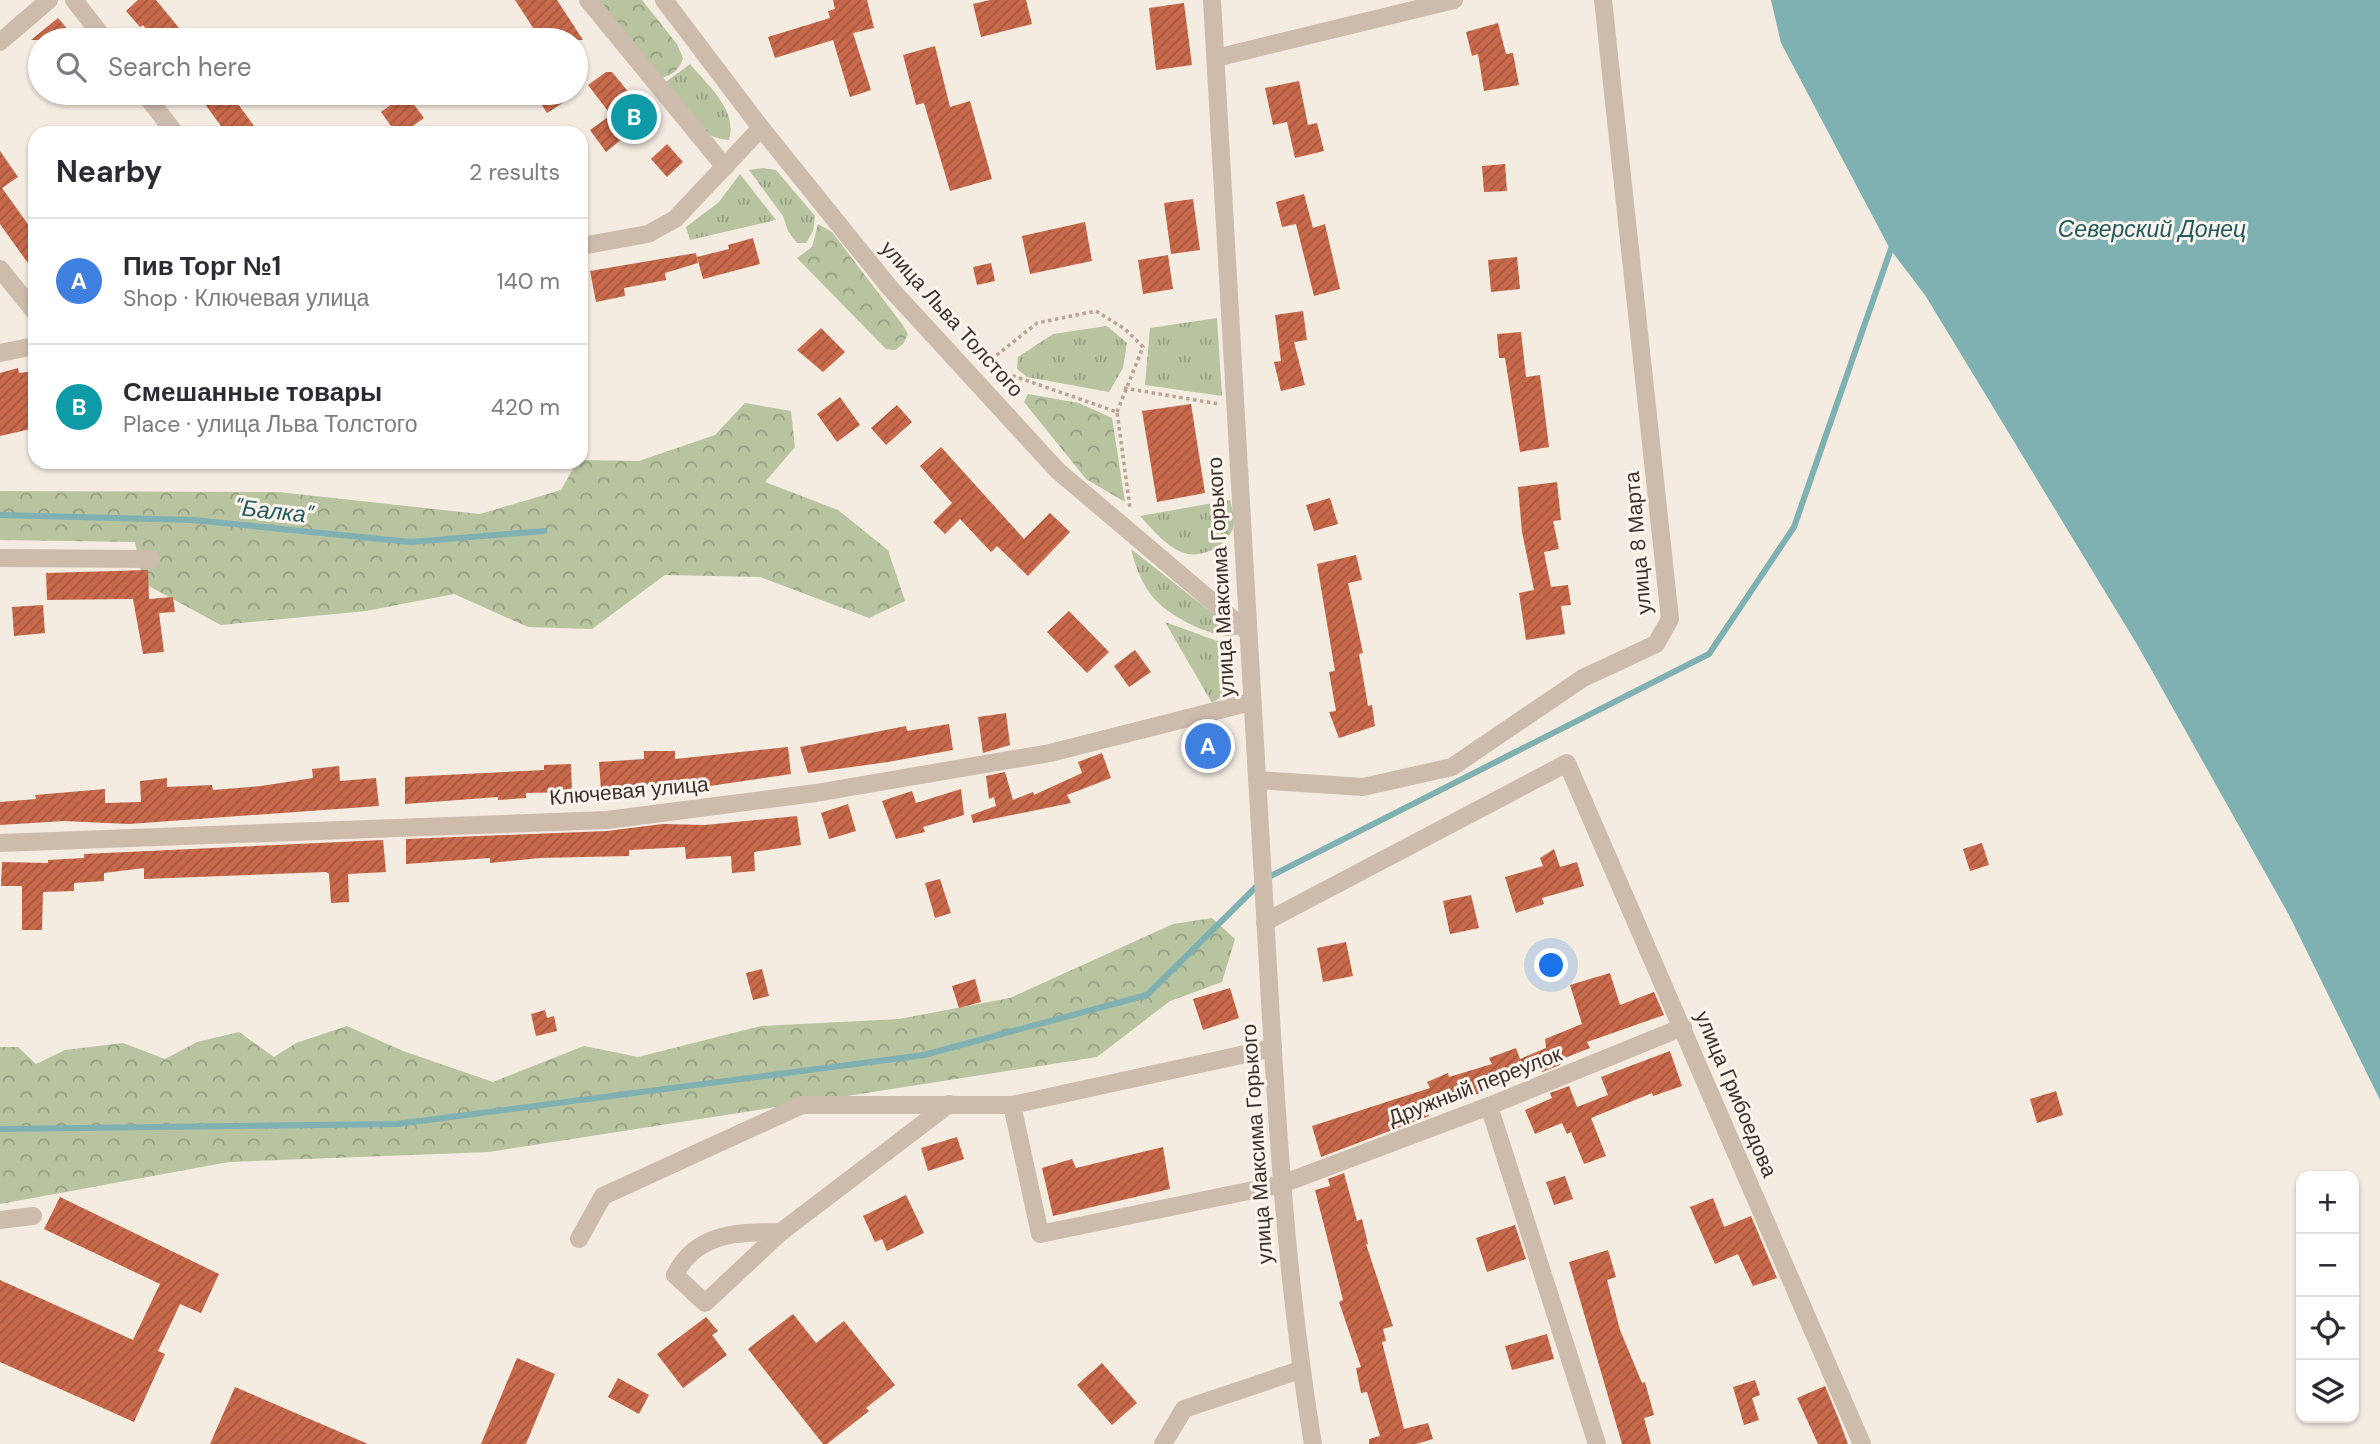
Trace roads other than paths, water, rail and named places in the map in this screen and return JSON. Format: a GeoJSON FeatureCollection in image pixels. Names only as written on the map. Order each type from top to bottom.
{"type":"FeatureCollection","features":[{"type":"Feature","properties":{"kind":"street"},"geometry":{"type":"LineString","coordinates":[[0,42],[49,0]]}},
{"type":"Feature","properties":{"kind":"street"},"geometry":{"type":"LineString","coordinates":[[74,0],[96,28]]}},
{"type":"Feature","properties":{"kind":"street"},"geometry":{"type":"LineString","coordinates":[[588,0],[725,167]]}},
{"type":"Feature","properties":{"kind":"street","name":"улица Льва Толстого"},"geometry":{"type":"LineString","coordinates":[[664,0],[761,128],[890,288],[1058,471],[1247,631]]}},
{"type":"Feature","properties":{"kind":"street","name":"улица Максима Горького"},"geometry":{"type":"LineString","coordinates":[[1212,0],[1251,702],[1282,1184],[1300,1370],[1313,1444]]}},
{"type":"Feature","properties":{"kind":"street"},"geometry":{"type":"LineString","coordinates":[[1216,58],[1411,5],[1454,0]]}},
{"type":"Feature","properties":{"kind":"street","name":"улица 8 Марта"},"geometry":{"type":"LineString","coordinates":[[1256,780],[1363,788],[1452,767],[1583,678],[1656,644],[1670,619],[1603,0]]}},
{"type":"Feature","properties":{"kind":"street"},"geometry":{"type":"LineString","coordinates":[[153,105],[170,126]]}},
{"type":"Feature","properties":{"kind":"street"},"geometry":{"type":"LineString","coordinates":[[588,245],[648,234],[675,219],[761,128]]}},
{"type":"Feature","properties":{"kind":"street"},"geometry":{"type":"LineString","coordinates":[[0,269],[28,303]]}},
{"type":"Feature","properties":{"kind":"street"},"geometry":{"type":"LineString","coordinates":[[0,353],[28,347]]}},
{"type":"Feature","properties":{"kind":"street"},"geometry":{"type":"LineString","coordinates":[[0,558],[151,559]]}},
{"type":"Feature","properties":{"kind":"street","name":"Ключевая улица"},"geometry":{"type":"LineString","coordinates":[[0,843],[607,820],[816,793],[1050,753],[1251,702]]}},
{"type":"Feature","properties":{"kind":"street","name":"улица Грибоедова"},"geometry":{"type":"LineString","coordinates":[[1265,922],[1567,763],[1862,1444]]}},
{"type":"Feature","properties":{"kind":"street","name":"Дружный переулок"},"geometry":{"type":"LineString","coordinates":[[1012,1105],[1040,1234],[1282,1184],[1489,1107],[1683,1027]]}},
{"type":"Feature","properties":{"kind":"street"},"geometry":{"type":"LineString","coordinates":[[579,1239],[603,1196],[802,1105],[1012,1105],[1273,1048]]}},
{"type":"Feature","properties":{"kind":"street"},"geometry":{"type":"LineString","coordinates":[[781,1232],[728,1233],[684,1257],[675,1275],[705,1303],[781,1232],[948,1104]]}},
{"type":"Feature","properties":{"kind":"street"},"geometry":{"type":"LineString","coordinates":[[1489,1107],[1597,1444]]}},
{"type":"Feature","properties":{"kind":"street"},"geometry":{"type":"LineString","coordinates":[[0,1220],[33,1216]]}},
{"type":"Feature","properties":{"kind":"street"},"geometry":{"type":"LineString","coordinates":[[1163,1444],[1184,1409],[1300,1370]]}},
{"type":"Feature","properties":{"kind":"water","name":"Северский Донец"},"geometry":{"type":"Polygon","coordinates":[[[1771,0],[2380,0],[2380,1100],[2289,915],[2138,646],[1925,295],[1890,249],[1781,43],[1771,0]]]}},
{"type":"Feature","properties":{"kind":"waterway"},"geometry":{"type":"LineString","coordinates":[[0,1129],[397,1124],[924,1055],[1147,995],[1263,880],[1709,654],[1794,527],[1893,243]]}},
{"type":"Feature","properties":{"kind":"waterway","name":"\"Балка\""},"geometry":{"type":"LineString","coordinates":[[0,515],[193,520],[411,542],[544,531]]}},
{"type":"Feature","properties":{"kind":"place","name":"Смешанные товары"},"geometry":{"type":"Point","coordinates":[634,117]}},
{"type":"Feature","properties":{"kind":"place","name":"Пив Торг №1"},"geometry":{"type":"Point","coordinates":[1208,746]}}]}
